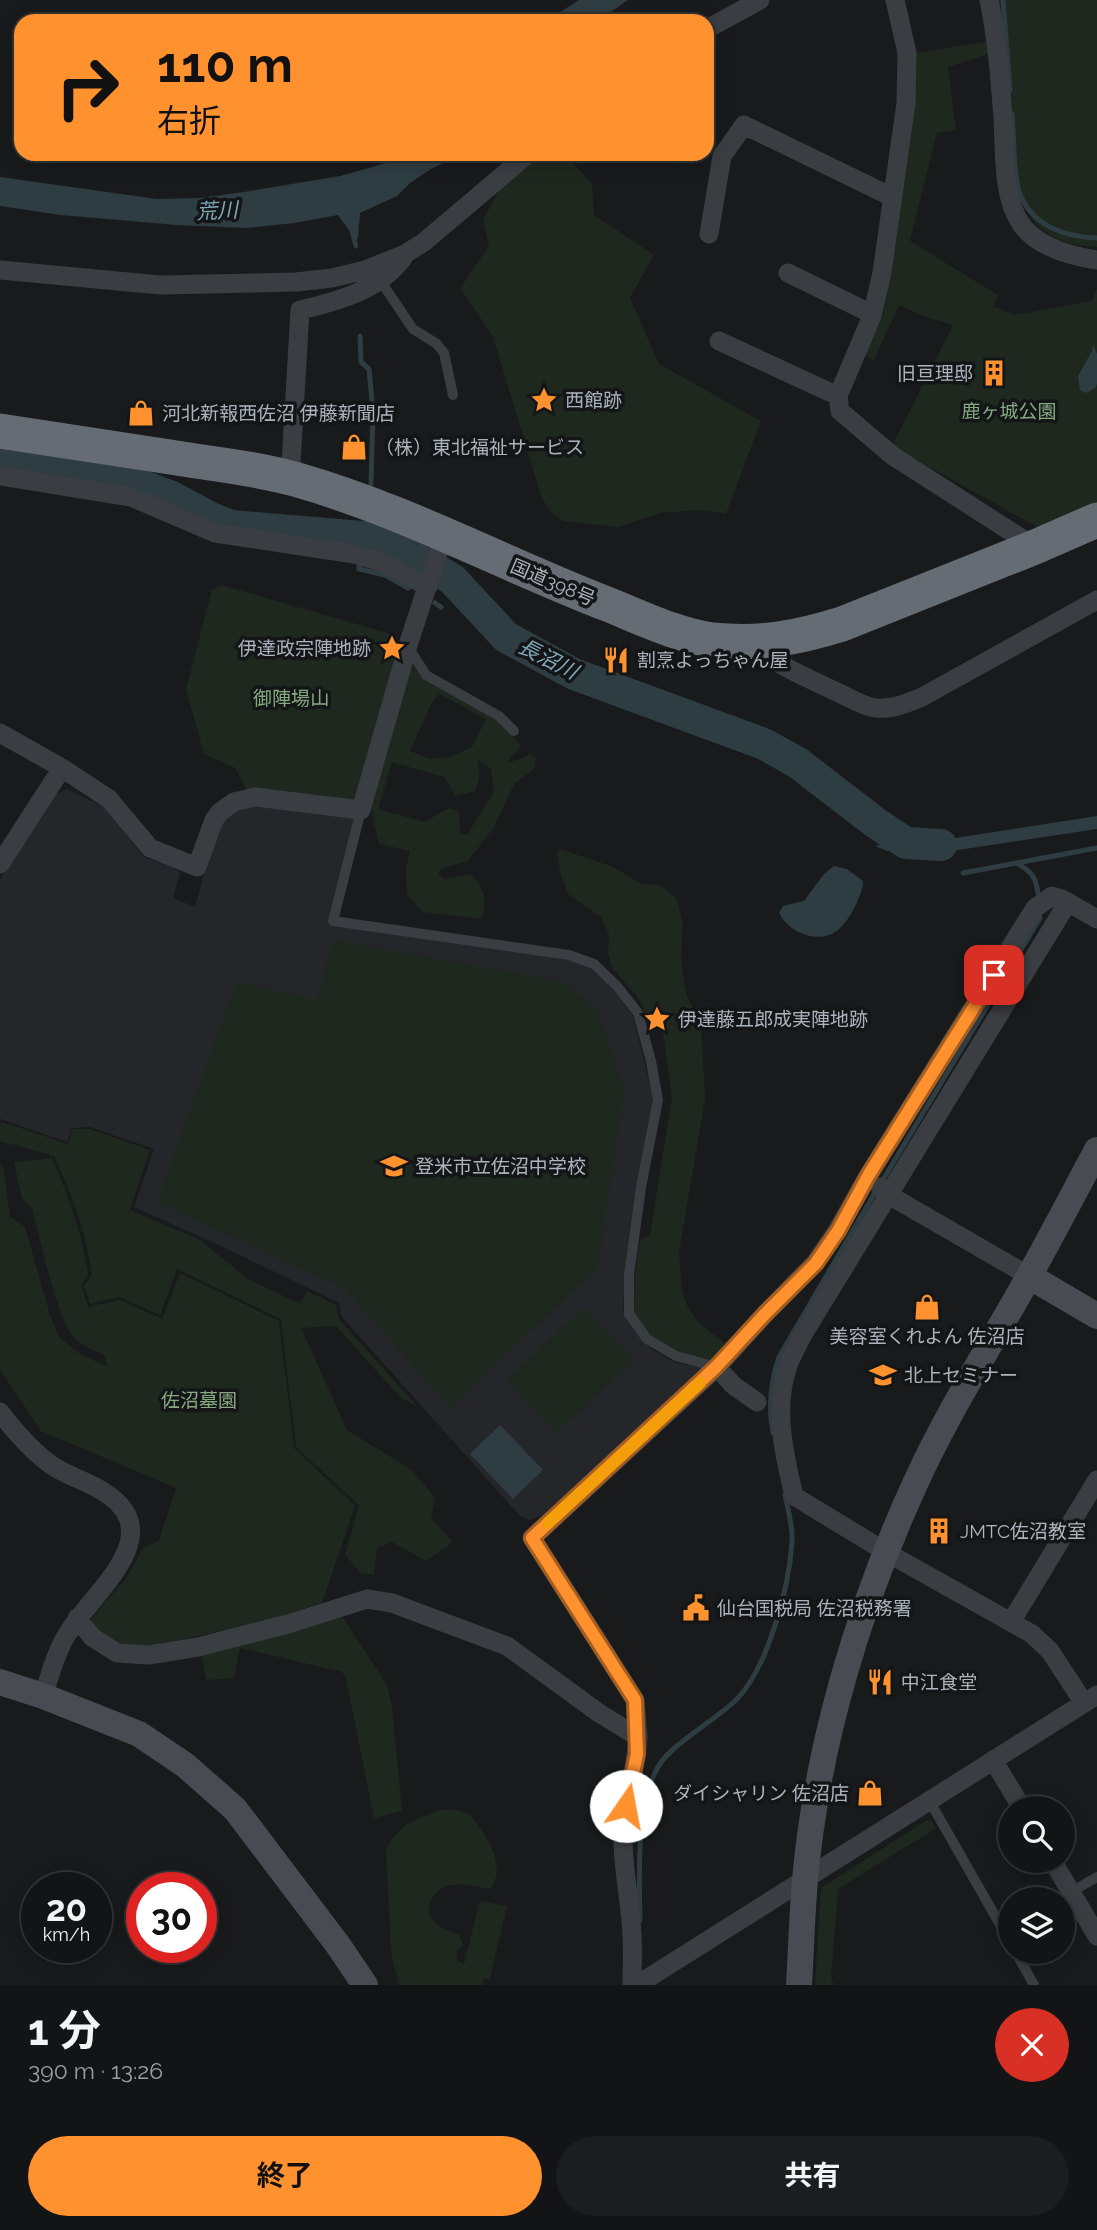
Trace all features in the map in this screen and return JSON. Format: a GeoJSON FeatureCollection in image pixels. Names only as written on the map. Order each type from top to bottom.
{"type":"FeatureCollection","features":[{"type":"Feature","properties":{"kind":"highway","name":"国道398号"},"geometry":{"type":"LineString","coordinates":[[0,431],[286,477],[365,503],[441,547],[566,589],[665,627],[710,640],[748,642],[781,640],[810,634],[842,624],[1097,520]]}},
{"type":"Feature","properties":{"kind":"street"},"geometry":{"type":"LineString","coordinates":[[714,25],[760,0]]}},
{"type":"Feature","properties":{"kind":"street"},"geometry":{"type":"LineString","coordinates":[[895,0],[907,53],[906,103],[882,273],[872,314],[838,396],[840,411],[893,456],[1035,547]]}},
{"type":"Feature","properties":{"kind":"street"},"geometry":{"type":"LineString","coordinates":[[989,0],[1009,196],[1015,214],[1031,236],[1075,257],[1097,260]]}},
{"type":"Feature","properties":{"kind":"street"},"geometry":{"type":"LineString","coordinates":[[709,234],[722,156],[744,125],[892,197]]}},
{"type":"Feature","properties":{"kind":"street"},"geometry":{"type":"LineString","coordinates":[[0,270],[160,285],[296,282],[332,278],[365,270],[405,254],[424,242],[520,161]]}},
{"type":"Feature","properties":{"kind":"street"},"geometry":{"type":"LineString","coordinates":[[291,464],[300,310],[326,304],[380,280],[405,254]]}},
{"type":"Feature","properties":{"kind":"street"},"geometry":{"type":"LineString","coordinates":[[788,273],[872,314]]}},
{"type":"Feature","properties":{"kind":"street"},"geometry":{"type":"LineString","coordinates":[[719,341],[838,396]]}},
{"type":"Feature","properties":{"kind":"street"},"geometry":{"type":"LineString","coordinates":[[0,476],[131,497],[215,533],[334,549],[384,563],[429,585]]}},
{"type":"Feature","properties":{"kind":"street"},"geometry":{"type":"LineString","coordinates":[[0,733],[62,768],[109,799],[150,848],[197,867],[214,820],[234,802],[255,797],[361,810],[408,647],[441,547]]}},
{"type":"Feature","properties":{"kind":"street"},"geometry":{"type":"LineString","coordinates":[[748,642],[779,664],[851,699],[874,708],[891,707],[906,704],[922,696],[1097,600]]}},
{"type":"Feature","properties":{"kind":"street"},"geometry":{"type":"LineString","coordinates":[[0,864],[62,768]]}},
{"type":"Feature","properties":{"kind":"street"},"geometry":{"type":"LineString","coordinates":[[1060,899],[805,1331],[788,1365],[779,1408],[786,1463],[794,1496],[886,1552],[1032,1634],[1091,1699],[642,1983],[625,1882],[623,1839],[626,1806],[637,1754],[635,1700],[532,1538],[716,1367],[816,1263],[1035,908],[1060,899],[1097,919]]}},
{"type":"Feature","properties":{"kind":"street"},"geometry":{"type":"LineString","coordinates":[[799,1985],[805,1878],[824,1759],[860,1623],[886,1552],[944,1424],[1097,1150]]}},
{"type":"Feature","properties":{"kind":"street"},"geometry":{"type":"LineString","coordinates":[[868,1176],[887,1194],[1097,1316]]}},
{"type":"Feature","properties":{"kind":"street"},"geometry":{"type":"LineString","coordinates":[[716,1367],[733,1385],[757,1402]]}},
{"type":"Feature","properties":{"kind":"street"},"geometry":{"type":"LineString","coordinates":[[0,1412],[32,1450],[57,1468],[103,1491],[121,1504],[132,1525],[128,1548],[117,1569],[77,1618],[64,1639],[43,1696]]}},
{"type":"Feature","properties":{"kind":"street"},"geometry":{"type":"LineString","coordinates":[[1012,1622],[1097,1480]]}},
{"type":"Feature","properties":{"kind":"street"},"geometry":{"type":"LineString","coordinates":[[77,1618],[92,1637],[117,1653],[149,1655],[198,1647],[262,1631],[367,1599],[392,1603],[507,1646],[598,1713],[638,1737]]}},
{"type":"Feature","properties":{"kind":"street"},"geometry":{"type":"LineString","coordinates":[[0,1682],[139,1734],[185,1765],[235,1809],[365,1985]]}},
{"type":"Feature","properties":{"kind":"street"},"geometry":{"type":"LineString","coordinates":[[993,1759],[1015,1796]]}},
{"type":"Feature","properties":{"kind":"street"},"geometry":{"type":"LineString","coordinates":[[1075,1899],[1097,1936]]}},
{"type":"Feature","properties":{"kind":"lane"},"geometry":{"type":"LineString","coordinates":[[380,280],[413,329],[436,344],[444,353],[453,395]]}},
{"type":"Feature","properties":{"kind":"lane"},"geometry":{"type":"LineString","coordinates":[[408,647],[426,675],[499,716],[514,731]]}},
{"type":"Feature","properties":{"kind":"lane"},"geometry":{"type":"LineString","coordinates":[[361,810],[333,921],[569,955],[594,964],[617,986],[638,1013],[658,1100],[641,1187],[629,1275],[629,1314],[647,1339],[676,1356],[716,1367]]}},
{"type":"Feature","properties":{"kind":"lane"},"geometry":{"type":"LineString","coordinates":[[929,1800],[998,1921]]}},
{"type":"Feature","properties":{"kind":"lane"},"geometry":{"type":"LineString","coordinates":[[1075,1890],[1097,1877]]}},
{"type":"Feature","properties":{"kind":"lane"},"geometry":{"type":"LineString","coordinates":[[1022,1964],[1034,1985]]}},
{"type":"Feature","properties":{"kind":"shaded area","name":"登米市立佐沼中学校"},"geometry":{"type":"Polygon","coordinates":[[[67,789],[104,807],[144,857],[172,867],[180,873],[173,898],[195,907],[217,825],[242,806],[355,815],[328,924],[571,960],[591,967],[613,987],[633,1016],[654,1100],[637,1183],[626,1259],[623,1311],[650,1348],[674,1362],[704,1369],[541,1516],[529,1520],[520,1516],[341,1316],[339,1303],[134,1207],[154,1149],[90,1127],[72,1128],[67,1142],[0,1119],[0,879],[56,794],[67,789]]]}},
{"type":"Feature","properties":{"kind":"green space"},"geometry":{"type":"Polygon","coordinates":[[[998,0],[1097,0],[1097,247],[1068,243],[1046,232],[1029,214],[1016,188],[998,0]]]}},
{"type":"Feature","properties":{"kind":"green space","name":"鹿ヶ城公園"},"geometry":{"type":"Polygon","coordinates":[[[990,41],[991,53],[948,67],[956,130],[937,133],[910,241],[998,295],[993,306],[1015,315],[1092,301],[1097,288],[1097,503],[1039,528],[892,446],[953,325],[899,305],[874,360],[865,355],[883,315],[892,273],[914,103],[915,53],[990,41]]]}},
{"type":"Feature","properties":{"kind":"green space"},"geometry":{"type":"Polygon","coordinates":[[[532,161],[571,161],[592,184],[594,215],[654,255],[630,298],[659,364],[761,421],[726,514],[700,510],[660,513],[618,527],[564,521],[554,515],[542,499],[493,337],[460,288],[489,246],[483,220],[499,190],[532,161]]]}},
{"type":"Feature","properties":{"kind":"green space","name":"御陣場山"},"geometry":{"type":"Polygon","coordinates":[[[221,585],[391,634],[400,644],[357,795],[351,800],[247,790],[235,768],[204,754],[186,689],[212,590],[221,585]]]}},
{"type":"Feature","properties":{"kind":"green space"},"geometry":{"type":"Polygon","coordinates":[[[412,665],[423,678],[497,718],[521,746],[507,762],[530,754],[536,758],[535,768],[514,784],[494,827],[468,861],[443,868],[438,874],[444,879],[471,874],[484,895],[482,919],[423,912],[407,895],[406,868],[410,851],[379,844],[371,809],[412,665]],[[439,694],[430,706],[410,751],[430,759],[451,757],[472,747],[486,719],[439,694]],[[477,760],[480,775],[475,791],[456,796],[444,777],[392,762],[378,809],[424,822],[449,808],[459,812],[460,834],[467,835],[494,792],[491,768],[477,760]]]}},
{"type":"Feature","properties":{"kind":"green space"},"geometry":{"type":"Polygon","coordinates":[[[560,849],[611,866],[641,884],[660,885],[676,898],[683,922],[681,952],[687,996],[701,1024],[705,1099],[679,1252],[682,1291],[688,1308],[699,1323],[728,1346],[710,1361],[678,1352],[650,1336],[634,1313],[640,1240],[650,1235],[672,1097],[662,1026],[651,1025],[638,997],[613,969],[608,954],[609,934],[601,917],[569,895],[561,876],[557,853],[560,849]]]}},
{"type":"Feature","properties":{"kind":"green space"},"geometry":{"type":"Polygon","coordinates":[[[333,940],[563,982],[598,1011],[624,1089],[598,1267],[450,1408],[346,1289],[157,1202],[237,981],[317,1000],[333,940]]]}},
{"type":"Feature","properties":{"kind":"green space"},"geometry":{"type":"Polygon","coordinates":[[[2,1122],[68,1144],[73,1129],[90,1129],[150,1150],[130,1210],[200,1240],[248,1279],[300,1304],[307,1291],[336,1305],[339,1319],[418,1407],[400,1397],[336,1326],[301,1328],[347,1430],[412,1470],[435,1498],[431,1518],[453,1542],[426,1561],[392,1542],[377,1548],[374,1574],[362,1574],[345,1555],[359,1505],[296,1447],[281,1319],[177,1269],[160,1315],[119,1297],[90,1304],[84,1286],[92,1276],[83,1230],[54,1156],[0,1141],[2,1122]]]}},
{"type":"Feature","properties":{"kind":"green space","name":"佐沼墓園"},"geometry":{"type":"Polygon","coordinates":[[[52,1158],[83,1245],[88,1275],[81,1285],[88,1307],[120,1300],[162,1319],[180,1273],[279,1321],[294,1448],[355,1506],[322,1603],[263,1622],[150,1646],[120,1644],[98,1633],[91,1619],[127,1577],[143,1548],[159,1540],[176,1488],[41,1431],[0,1370],[0,1164],[3,1166],[10,1217],[25,1227],[50,1315],[59,1337],[80,1354],[108,1367],[104,1355],[78,1342],[69,1330],[50,1278],[32,1208],[22,1199],[14,1162],[52,1158]]]}},
{"type":"Feature","properties":{"kind":"green space"},"geometry":{"type":"Polygon","coordinates":[[[584,1307],[633,1360],[556,1433],[507,1380],[584,1307]]]}},
{"type":"Feature","properties":{"kind":"green space"},"geometry":{"type":"Polygon","coordinates":[[[340,1613],[387,1685],[392,1707],[402,1811],[374,1818],[346,1678],[342,1672],[240,1648],[234,1678],[206,1680],[201,1652],[340,1613]]]}},
{"type":"Feature","properties":{"kind":"green space"},"geometry":{"type":"Polygon","coordinates":[[[440,1810],[465,1812],[476,1821],[488,1841],[497,1865],[490,1889],[465,1885],[446,1886],[437,1892],[431,1901],[429,1912],[433,1921],[459,1935],[463,1945],[457,1951],[457,1961],[464,1964],[480,1901],[507,1906],[490,1979],[484,1978],[482,1985],[399,1985],[391,1952],[386,1849],[396,1834],[408,1824],[440,1810]]]}},
{"type":"Feature","properties":{"kind":"green space"},"geometry":{"type":"Polygon","coordinates":[[[927,1820],[931,1820],[936,1828],[838,1889],[831,1978],[834,1985],[815,1985],[821,1888],[927,1820]]]}},
{"type":"Feature","properties":{"kind":"water"},"geometry":{"type":"Polygon","coordinates":[[[579,0],[628,0],[608,14],[557,14],[579,0]]]}},
{"type":"Feature","properties":{"kind":"water","name":"荒川"},"geometry":{"type":"Polygon","coordinates":[[[448,161],[410,183],[397,196],[360,213],[358,238],[352,240],[350,232],[338,215],[246,228],[61,215],[0,206],[0,177],[157,199],[200,198],[340,176],[386,163],[448,161]]]}},
{"type":"Feature","properties":{"kind":"water"},"geometry":{"type":"Polygon","coordinates":[[[1093,345],[1097,354],[1097,384],[1086,393],[1080,390],[1078,376],[1093,345]]]}},
{"type":"Feature","properties":{"kind":"water"},"geometry":{"type":"Polygon","coordinates":[[[1097,816],[1097,829],[945,852],[887,851],[875,846],[912,838],[923,841],[949,839],[1097,816]]]}},
{"type":"Feature","properties":{"kind":"water"},"geometry":{"type":"Polygon","coordinates":[[[834,866],[847,869],[863,881],[852,913],[842,926],[831,934],[814,937],[797,931],[779,913],[783,906],[804,901],[824,874],[834,866]]]}},
{"type":"Feature","properties":{"kind":"water"},"geometry":{"type":"Polygon","coordinates":[[[500,1425],[543,1470],[513,1499],[470,1454],[500,1425]]]}},
{"type":"Feature","properties":{"kind":"waterway"},"geometry":{"type":"LineString","coordinates":[[1003,0],[1010,90]]}},
{"type":"Feature","properties":{"kind":"waterway"},"geometry":{"type":"LineString","coordinates":[[1012,114],[1016,174],[1024,203],[1031,213],[1050,227],[1072,235],[1097,238]]}},
{"type":"Feature","properties":{"kind":"waterway"},"geometry":{"type":"LineString","coordinates":[[353,234],[356,246]]}},
{"type":"Feature","properties":{"kind":"waterway"},"geometry":{"type":"LineString","coordinates":[[360,336],[361,362],[369,369],[373,412],[371,484]]}},
{"type":"Feature","properties":{"kind":"waterway","name":"長沼川"},"geometry":{"type":"LineString","coordinates":[[0,463],[135,483],[172,497],[231,526],[362,537],[409,554],[452,579],[506,637],[574,674],[764,744],[798,763],[906,843],[941,845]]}},
{"type":"Feature","properties":{"kind":"waterway"},"geometry":{"type":"LineString","coordinates":[[359,565],[359,569],[385,575],[408,588]]}},
{"type":"Feature","properties":{"kind":"waterway"},"geometry":{"type":"LineString","coordinates":[[435,603],[441,607]]}},
{"type":"Feature","properties":{"kind":"waterway"},"geometry":{"type":"LineString","coordinates":[[963,873],[1097,848]]}},
{"type":"Feature","properties":{"kind":"waterway"},"geometry":{"type":"LineString","coordinates":[[1016,863],[1034,877],[1039,899]]}},
{"type":"Feature","properties":{"kind":"waterway"},"geometry":{"type":"LineString","coordinates":[[881,1183],[1040,918]]}},
{"type":"Feature","properties":{"kind":"waterway"},"geometry":{"type":"LineString","coordinates":[[773,1433],[771,1395],[779,1357],[876,1191]]}},
{"type":"Feature","properties":{"kind":"waterway"},"geometry":{"type":"LineString","coordinates":[[640,1920],[640,1841],[651,1783],[658,1767],[672,1750],[735,1701],[747,1687],[767,1648],[781,1604],[790,1560],[792,1530],[785,1495]]}},
{"type":"Feature","properties":{"kind":"slow traffic"},"geometry":{"type":"LineString","coordinates":[[548,1523],[700,1383]]}},
{"type":"Feature","properties":{"kind":"place","name":"旧亘理邸"},"geometry":{"type":"Point","coordinates":[994,373]}},
{"type":"Feature","properties":{"kind":"place","name":"西館跡"},"geometry":{"type":"Point","coordinates":[544,400]}},
{"type":"Feature","properties":{"kind":"place","name":"河北新報西佐沼 伊藤新聞店"},"geometry":{"type":"Point","coordinates":[141,413]}},
{"type":"Feature","properties":{"kind":"place","name":"（株）東北福祉サービス"},"geometry":{"type":"Point","coordinates":[354,447]}},
{"type":"Feature","properties":{"kind":"place","name":"伊達政宗陣地跡"},"geometry":{"type":"Point","coordinates":[392,648]}},
{"type":"Feature","properties":{"kind":"place","name":"割烹よっちゃん屋"},"geometry":{"type":"Point","coordinates":[616,660]}},
{"type":"Feature","properties":{"kind":"place","name":"伊達藤五郎成実陣地跡"},"geometry":{"type":"Point","coordinates":[657,1019]}},
{"type":"Feature","properties":{"kind":"place","name":"登米市立佐沼中学校"},"geometry":{"type":"Point","coordinates":[394,1166]}},
{"type":"Feature","properties":{"kind":"place","name":"美容室くれよん 佐沼店"},"geometry":{"type":"Point","coordinates":[927,1307]}},
{"type":"Feature","properties":{"kind":"place","name":"北上セミナー"},"geometry":{"type":"Point","coordinates":[883,1375]}},
{"type":"Feature","properties":{"kind":"place","name":"JMTC佐沼教室"},"geometry":{"type":"Point","coordinates":[939,1531]}},
{"type":"Feature","properties":{"kind":"place","name":"仙台国税局 佐沼税務署"},"geometry":{"type":"Point","coordinates":[696,1608]}},
{"type":"Feature","properties":{"kind":"place","name":"中江食堂"},"geometry":{"type":"Point","coordinates":[880,1682]}},
{"type":"Feature","properties":{"kind":"place","name":"ダイシャリン 佐沼店"},"geometry":{"type":"Point","coordinates":[870,1793]}},
{"type":"Feature","properties":{"kind":"route"},"geometry":{"type":"LineString","coordinates":[[626,1806],[637,1754],[635,1700],[532,1538],[716,1367],[816,1263],[994,975]]}}]}
